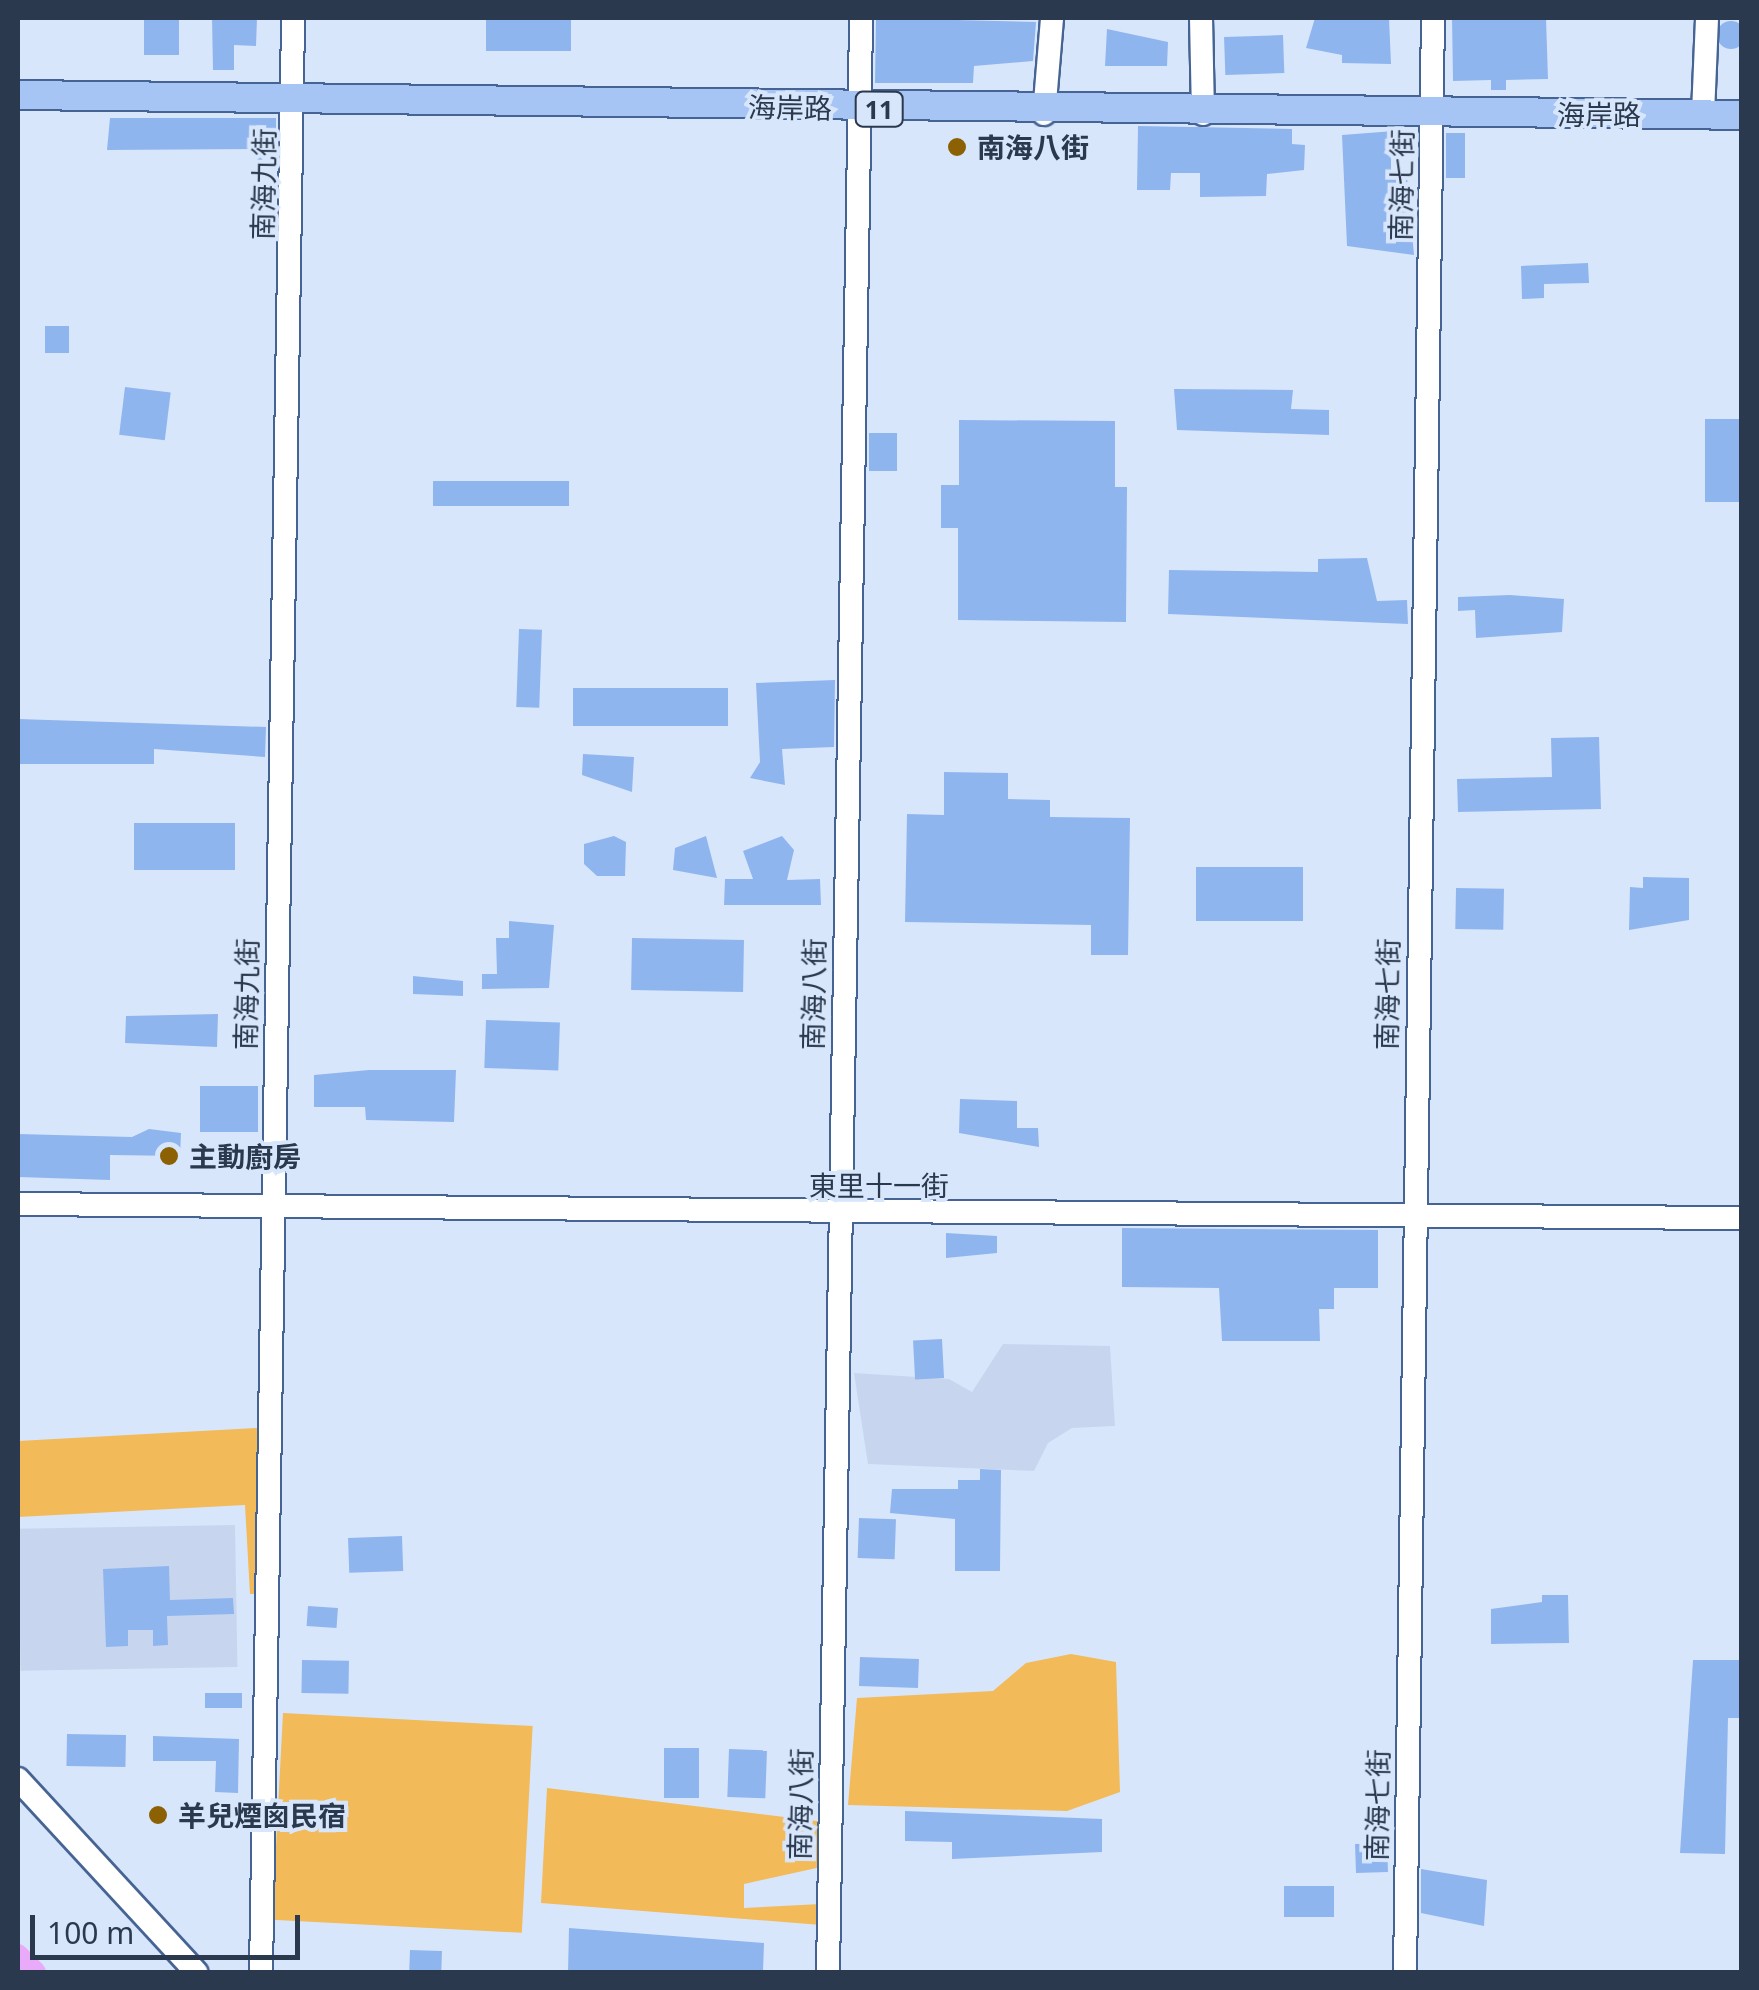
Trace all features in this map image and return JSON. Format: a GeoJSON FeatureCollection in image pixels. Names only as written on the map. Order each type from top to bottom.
{"type":"FeatureCollection","features":[{"type":"Feature","properties":{"kind":"main road","name":"海岸路"},"geometry":{"type":"LineString","coordinates":[[18,95],[296,97],[1044,114],[1742,116]]}},
{"type":"Feature","properties":{"kind":"street","name":"南海九街"},"geometry":{"type":"LineString","coordinates":[[261,1972],[271,1208],[296,97],[293,18]]}},
{"type":"Feature","properties":{"kind":"street","name":"南海八街"},"geometry":{"type":"LineString","coordinates":[[828,1972],[861,18]]}},
{"type":"Feature","properties":{"kind":"street"},"geometry":{"type":"LineString","coordinates":[[1044,114],[1052,18]]}},
{"type":"Feature","properties":{"kind":"street"},"geometry":{"type":"LineString","coordinates":[[1200,18],[1204,114]]}},
{"type":"Feature","properties":{"kind":"street","name":"南海七街"},"geometry":{"type":"LineString","coordinates":[[1405,1972],[1433,18]]}},
{"type":"Feature","properties":{"kind":"street"},"geometry":{"type":"LineString","coordinates":[[1703,114],[1706,18]]}},
{"type":"Feature","properties":{"kind":"street","name":"東里十一街"},"geometry":{"type":"LineString","coordinates":[[18,1204],[839,1216],[1414,1212],[1742,1218]]}},
{"type":"Feature","properties":{"kind":"street"},"geometry":{"type":"LineString","coordinates":[[18,1779],[196,1972]]}},
{"type":"Feature","properties":{"kind":"shaded area"},"geometry":{"type":"Polygon","coordinates":[[[1003,1344],[1110,1346],[1115,1426],[1072,1428],[1048,1443],[1034,1471],[868,1464],[854,1373],[949,1379],[972,1392],[1003,1344]]]}},
{"type":"Feature","properties":{"kind":"shaded area"},"geometry":{"type":"Polygon","coordinates":[[[257,1428],[266,1593],[250,1594],[245,1505],[18,1517],[18,1441],[257,1428]]]}},
{"type":"Feature","properties":{"kind":"shaded area"},"geometry":{"type":"Polygon","coordinates":[[[235,1525],[237,1667],[21,1671],[18,1529],[235,1525]]]}},
{"type":"Feature","properties":{"kind":"shaded area"},"geometry":{"type":"Polygon","coordinates":[[[1071,1654],[1116,1662],[1120,1792],[1067,1811],[848,1805],[857,1698],[993,1691],[1026,1663],[1071,1654]]]}},
{"type":"Feature","properties":{"kind":"shaded area"},"geometry":{"type":"Polygon","coordinates":[[[283,1713],[533,1726],[522,1933],[272,1920],[283,1713]]]}},
{"type":"Feature","properties":{"kind":"shaded area"},"geometry":{"type":"Polygon","coordinates":[[[547,1788],[825,1822],[821,1867],[744,1884],[744,1908],[821,1904],[821,1925],[541,1903],[547,1788]]]}},
{"type":"Feature","properties":{"kind":"building"},"geometry":{"type":"Polygon","coordinates":[[[144,18],[179,18],[179,55],[144,55],[144,18]]]}},
{"type":"Feature","properties":{"kind":"building"},"geometry":{"type":"Polygon","coordinates":[[[212,18],[257,18],[256,46],[234,45],[234,70],[213,70],[212,18]]]}},
{"type":"Feature","properties":{"kind":"building"},"geometry":{"type":"Polygon","coordinates":[[[486,18],[571,18],[571,51],[486,51],[486,18]]]}},
{"type":"Feature","properties":{"kind":"building"},"geometry":{"type":"Polygon","coordinates":[[[876,18],[1036,22],[1033,61],[974,66],[973,83],[875,83],[876,18]]]}},
{"type":"Feature","properties":{"kind":"building"},"geometry":{"type":"Polygon","coordinates":[[[1315,18],[1389,18],[1391,64],[1342,63],[1342,55],[1306,48],[1315,18]]]}},
{"type":"Feature","properties":{"kind":"building"},"geometry":{"type":"Polygon","coordinates":[[[1452,18],[1546,18],[1548,79],[1506,80],[1506,90],[1491,90],[1491,80],[1453,81],[1452,18]]]}},
{"type":"Feature","properties":{"kind":"building"},"geometry":{"type":"Polygon","coordinates":[[[1731,21],[1741,25],[1745,35],[1741,45],[1731,49],[1721,45],[1717,35],[1721,25],[1731,21]]]}},
{"type":"Feature","properties":{"kind":"building"},"geometry":{"type":"Polygon","coordinates":[[[1107,29],[1168,42],[1167,66],[1105,66],[1107,29]]]}},
{"type":"Feature","properties":{"kind":"building"},"geometry":{"type":"Polygon","coordinates":[[[1283,35],[1284,73],[1225,75],[1224,37],[1283,35]]]}},
{"type":"Feature","properties":{"kind":"building"},"geometry":{"type":"Polygon","coordinates":[[[110,118],[276,118],[276,163],[257,162],[258,149],[107,150],[110,118]]]}},
{"type":"Feature","properties":{"kind":"building"},"geometry":{"type":"Polygon","coordinates":[[[1138,126],[1292,129],[1292,144],[1305,145],[1304,170],[1267,174],[1266,196],[1200,197],[1200,173],[1171,173],[1170,190],[1137,190],[1138,126]]]}},
{"type":"Feature","properties":{"kind":"building"},"geometry":{"type":"Polygon","coordinates":[[[1407,130],[1407,147],[1391,147],[1391,177],[1407,177],[1414,255],[1347,246],[1342,135],[1407,130]]]}},
{"type":"Feature","properties":{"kind":"building"},"geometry":{"type":"Polygon","coordinates":[[[1446,133],[1465,133],[1465,178],[1446,178],[1446,133]]]}},
{"type":"Feature","properties":{"kind":"building"},"geometry":{"type":"Polygon","coordinates":[[[1588,263],[1589,283],[1544,284],[1544,298],[1522,299],[1521,266],[1588,263]]]}},
{"type":"Feature","properties":{"kind":"building"},"geometry":{"type":"Polygon","coordinates":[[[45,326],[69,326],[69,353],[45,353],[45,326]]]}},
{"type":"Feature","properties":{"kind":"building"},"geometry":{"type":"Polygon","coordinates":[[[125,387],[171,393],[165,440],[119,435],[125,387]]]}},
{"type":"Feature","properties":{"kind":"building"},"geometry":{"type":"Polygon","coordinates":[[[1174,389],[1293,390],[1291,409],[1329,410],[1329,435],[1177,430],[1174,389]]]}},
{"type":"Feature","properties":{"kind":"building"},"geometry":{"type":"Polygon","coordinates":[[[1705,419],[1742,419],[1742,502],[1705,502],[1705,419]]]}},
{"type":"Feature","properties":{"kind":"building"},"geometry":{"type":"Polygon","coordinates":[[[959,420],[1115,421],[1115,487],[1127,487],[1126,622],[958,620],[958,528],[941,528],[941,485],[959,485],[959,420]]]}},
{"type":"Feature","properties":{"kind":"building"},"geometry":{"type":"Polygon","coordinates":[[[869,433],[897,433],[897,471],[869,471],[869,433]]]}},
{"type":"Feature","properties":{"kind":"building"},"geometry":{"type":"Polygon","coordinates":[[[433,481],[569,481],[569,506],[433,506],[433,481]]]}},
{"type":"Feature","properties":{"kind":"building"},"geometry":{"type":"Polygon","coordinates":[[[1367,558],[1377,601],[1407,600],[1408,624],[1168,614],[1169,570],[1318,572],[1318,559],[1367,558]]]}},
{"type":"Feature","properties":{"kind":"building"},"geometry":{"type":"Polygon","coordinates":[[[1458,597],[1564,599],[1562,632],[1476,638],[1475,610],[1458,611],[1458,597]]]}},
{"type":"Feature","properties":{"kind":"building"},"geometry":{"type":"Polygon","coordinates":[[[519,629],[542,630],[539,708],[516,707],[519,629]]]}},
{"type":"Feature","properties":{"kind":"building"},"geometry":{"type":"Polygon","coordinates":[[[835,680],[834,747],[782,749],[785,785],[750,778],[760,762],[756,683],[835,680]]]}},
{"type":"Feature","properties":{"kind":"building"},"geometry":{"type":"Polygon","coordinates":[[[573,688],[728,688],[728,726],[573,726],[573,688]]]}},
{"type":"Feature","properties":{"kind":"building"},"geometry":{"type":"Polygon","coordinates":[[[18,719],[266,727],[265,757],[154,749],[154,764],[18,764],[18,719]]]}},
{"type":"Feature","properties":{"kind":"building"},"geometry":{"type":"Polygon","coordinates":[[[1599,737],[1601,809],[1458,812],[1457,779],[1552,777],[1551,738],[1599,737]]]}},
{"type":"Feature","properties":{"kind":"building"},"geometry":{"type":"Polygon","coordinates":[[[583,754],[634,757],[632,792],[582,775],[583,754]]]}},
{"type":"Feature","properties":{"kind":"building"},"geometry":{"type":"Polygon","coordinates":[[[944,772],[1008,773],[1008,799],[1050,800],[1050,817],[1130,818],[1128,955],[1091,955],[1091,925],[905,922],[907,814],[944,815],[944,772]]]}},
{"type":"Feature","properties":{"kind":"building"},"geometry":{"type":"Polygon","coordinates":[[[134,823],[235,823],[235,870],[134,870],[134,823]]]}},
{"type":"Feature","properties":{"kind":"building"},"geometry":{"type":"Polygon","coordinates":[[[614,836],[626,842],[625,876],[597,876],[584,864],[584,844],[614,836]]]}},
{"type":"Feature","properties":{"kind":"building"},"geometry":{"type":"Polygon","coordinates":[[[706,836],[717,878],[673,870],[675,848],[706,836]]]}},
{"type":"Feature","properties":{"kind":"building"},"geometry":{"type":"Polygon","coordinates":[[[782,836],[794,850],[787,880],[820,879],[821,905],[724,905],[725,879],[753,879],[743,851],[782,836]]]}},
{"type":"Feature","properties":{"kind":"building"},"geometry":{"type":"Polygon","coordinates":[[[1196,867],[1303,867],[1303,921],[1196,921],[1196,867]]]}},
{"type":"Feature","properties":{"kind":"building"},"geometry":{"type":"Polygon","coordinates":[[[1643,877],[1689,878],[1689,920],[1629,930],[1630,887],[1643,888],[1643,877]]]}},
{"type":"Feature","properties":{"kind":"building"},"geometry":{"type":"Polygon","coordinates":[[[1456,888],[1504,889],[1503,930],[1455,929],[1456,888]]]}},
{"type":"Feature","properties":{"kind":"building"},"geometry":{"type":"Polygon","coordinates":[[[509,921],[554,925],[549,988],[482,989],[482,974],[497,974],[496,938],[509,938],[509,921]]]}},
{"type":"Feature","properties":{"kind":"building"},"geometry":{"type":"Polygon","coordinates":[[[632,938],[744,940],[743,992],[631,990],[632,938]]]}},
{"type":"Feature","properties":{"kind":"building"},"geometry":{"type":"Polygon","coordinates":[[[413,976],[463,981],[463,996],[413,994],[413,976]]]}},
{"type":"Feature","properties":{"kind":"building"},"geometry":{"type":"Polygon","coordinates":[[[218,1014],[217,1047],[125,1043],[126,1016],[218,1014]]]}},
{"type":"Feature","properties":{"kind":"building"},"geometry":{"type":"Polygon","coordinates":[[[486,1020],[560,1023],[558,1071],[484,1068],[486,1020]]]}},
{"type":"Feature","properties":{"kind":"building"},"geometry":{"type":"Polygon","coordinates":[[[369,1070],[456,1070],[454,1122],[366,1120],[365,1107],[314,1107],[314,1075],[369,1070]]]}},
{"type":"Feature","properties":{"kind":"building"},"geometry":{"type":"Polygon","coordinates":[[[200,1086],[258,1086],[258,1132],[200,1132],[200,1086]]]}},
{"type":"Feature","properties":{"kind":"building"},"geometry":{"type":"Polygon","coordinates":[[[960,1099],[1017,1101],[1017,1128],[1038,1128],[1039,1147],[959,1133],[960,1099]]]}},
{"type":"Feature","properties":{"kind":"building"},"geometry":{"type":"Polygon","coordinates":[[[149,1129],[181,1133],[180,1156],[110,1155],[110,1180],[18,1177],[18,1134],[132,1137],[149,1129]]]}},
{"type":"Feature","properties":{"kind":"building"},"geometry":{"type":"Polygon","coordinates":[[[1122,1228],[1378,1230],[1378,1288],[1334,1288],[1334,1309],[1319,1309],[1320,1341],[1222,1341],[1219,1288],[1122,1287],[1122,1228]]]}},
{"type":"Feature","properties":{"kind":"building"},"geometry":{"type":"Polygon","coordinates":[[[946,1233],[997,1236],[997,1253],[946,1258],[946,1233]]]}},
{"type":"Feature","properties":{"kind":"building"},"geometry":{"type":"Polygon","coordinates":[[[942,1339],[944,1378],[915,1379],[913,1341],[942,1339]]]}},
{"type":"Feature","properties":{"kind":"building"},"geometry":{"type":"Polygon","coordinates":[[[980,1469],[1001,1470],[1000,1571],[955,1571],[955,1519],[890,1513],[892,1489],[958,1489],[958,1480],[980,1480],[980,1469]]]}},
{"type":"Feature","properties":{"kind":"building"},"geometry":{"type":"Polygon","coordinates":[[[859,1518],[896,1519],[895,1559],[858,1558],[859,1518]]]}},
{"type":"Feature","properties":{"kind":"building"},"geometry":{"type":"Polygon","coordinates":[[[402,1536],[403,1571],[349,1573],[348,1538],[402,1536]]]}},
{"type":"Feature","properties":{"kind":"building"},"geometry":{"type":"Polygon","coordinates":[[[169,1566],[170,1600],[233,1598],[234,1614],[167,1616],[168,1645],[153,1646],[153,1630],[128,1630],[128,1646],[106,1647],[103,1569],[169,1566]]]}},
{"type":"Feature","properties":{"kind":"building"},"geometry":{"type":"Polygon","coordinates":[[[1542,1595],[1568,1595],[1569,1643],[1491,1644],[1491,1609],[1542,1602],[1542,1595]]]}},
{"type":"Feature","properties":{"kind":"building"},"geometry":{"type":"Polygon","coordinates":[[[308,1606],[338,1608],[337,1628],[307,1626],[308,1606]]]}},
{"type":"Feature","properties":{"kind":"building"},"geometry":{"type":"Polygon","coordinates":[[[860,1657],[919,1659],[918,1688],[859,1686],[860,1657]]]}},
{"type":"Feature","properties":{"kind":"building"},"geometry":{"type":"Polygon","coordinates":[[[302,1660],[349,1661],[348,1694],[301,1693],[302,1660]]]}},
{"type":"Feature","properties":{"kind":"building"},"geometry":{"type":"Polygon","coordinates":[[[1693,1660],[1742,1660],[1742,1718],[1728,1718],[1725,1854],[1680,1853],[1693,1660]]]}},
{"type":"Feature","properties":{"kind":"building"},"geometry":{"type":"Polygon","coordinates":[[[205,1693],[242,1693],[242,1708],[205,1708],[205,1693]]]}},
{"type":"Feature","properties":{"kind":"building"},"geometry":{"type":"Polygon","coordinates":[[[67,1734],[126,1735],[125,1767],[66,1766],[67,1734]]]}},
{"type":"Feature","properties":{"kind":"building"},"geometry":{"type":"Polygon","coordinates":[[[153,1736],[239,1739],[238,1793],[215,1792],[216,1761],[153,1761],[153,1736]]]}},
{"type":"Feature","properties":{"kind":"building"},"geometry":{"type":"Polygon","coordinates":[[[664,1748],[699,1748],[699,1798],[664,1798],[664,1748]]]}},
{"type":"Feature","properties":{"kind":"building"},"geometry":{"type":"Polygon","coordinates":[[[729,1749],[767,1750],[765,1798],[727,1797],[729,1749]]]}},
{"type":"Feature","properties":{"kind":"building"},"geometry":{"type":"Polygon","coordinates":[[[905,1811],[1102,1819],[1102,1852],[952,1859],[952,1842],[905,1841],[905,1811]]]}},
{"type":"Feature","properties":{"kind":"building"},"geometry":{"type":"Polygon","coordinates":[[[1387,1843],[1388,1872],[1356,1873],[1355,1844],[1387,1843]]]}},
{"type":"Feature","properties":{"kind":"building"},"geometry":{"type":"Polygon","coordinates":[[[1421,1869],[1487,1880],[1484,1926],[1421,1913],[1421,1869]]]}},
{"type":"Feature","properties":{"kind":"building"},"geometry":{"type":"Polygon","coordinates":[[[1284,1886],[1334,1886],[1334,1917],[1284,1917],[1284,1886]]]}},
{"type":"Feature","properties":{"kind":"building"},"geometry":{"type":"Polygon","coordinates":[[[569,1928],[764,1943],[763,1972],[568,1972],[569,1928]]]}},
{"type":"Feature","properties":{"kind":"building"},"geometry":{"type":"Polygon","coordinates":[[[410,1950],[442,1951],[441,1972],[409,1972],[410,1950]]]}},
{"type":"Feature","properties":{"kind":"waterway"},"geometry":{"type":"LineString","coordinates":[[18,1954],[36,1972]]}},
{"type":"Feature","properties":{"kind":"place","name":"南海八街"},"geometry":{"type":"Point","coordinates":[957,147]}},
{"type":"Feature","properties":{"kind":"place","name":"主動廚房"},"geometry":{"type":"Point","coordinates":[169,1156]}},
{"type":"Feature","properties":{"kind":"place","name":"羊兒煙囪民宿"},"geometry":{"type":"Point","coordinates":[158,1815]}}]}
